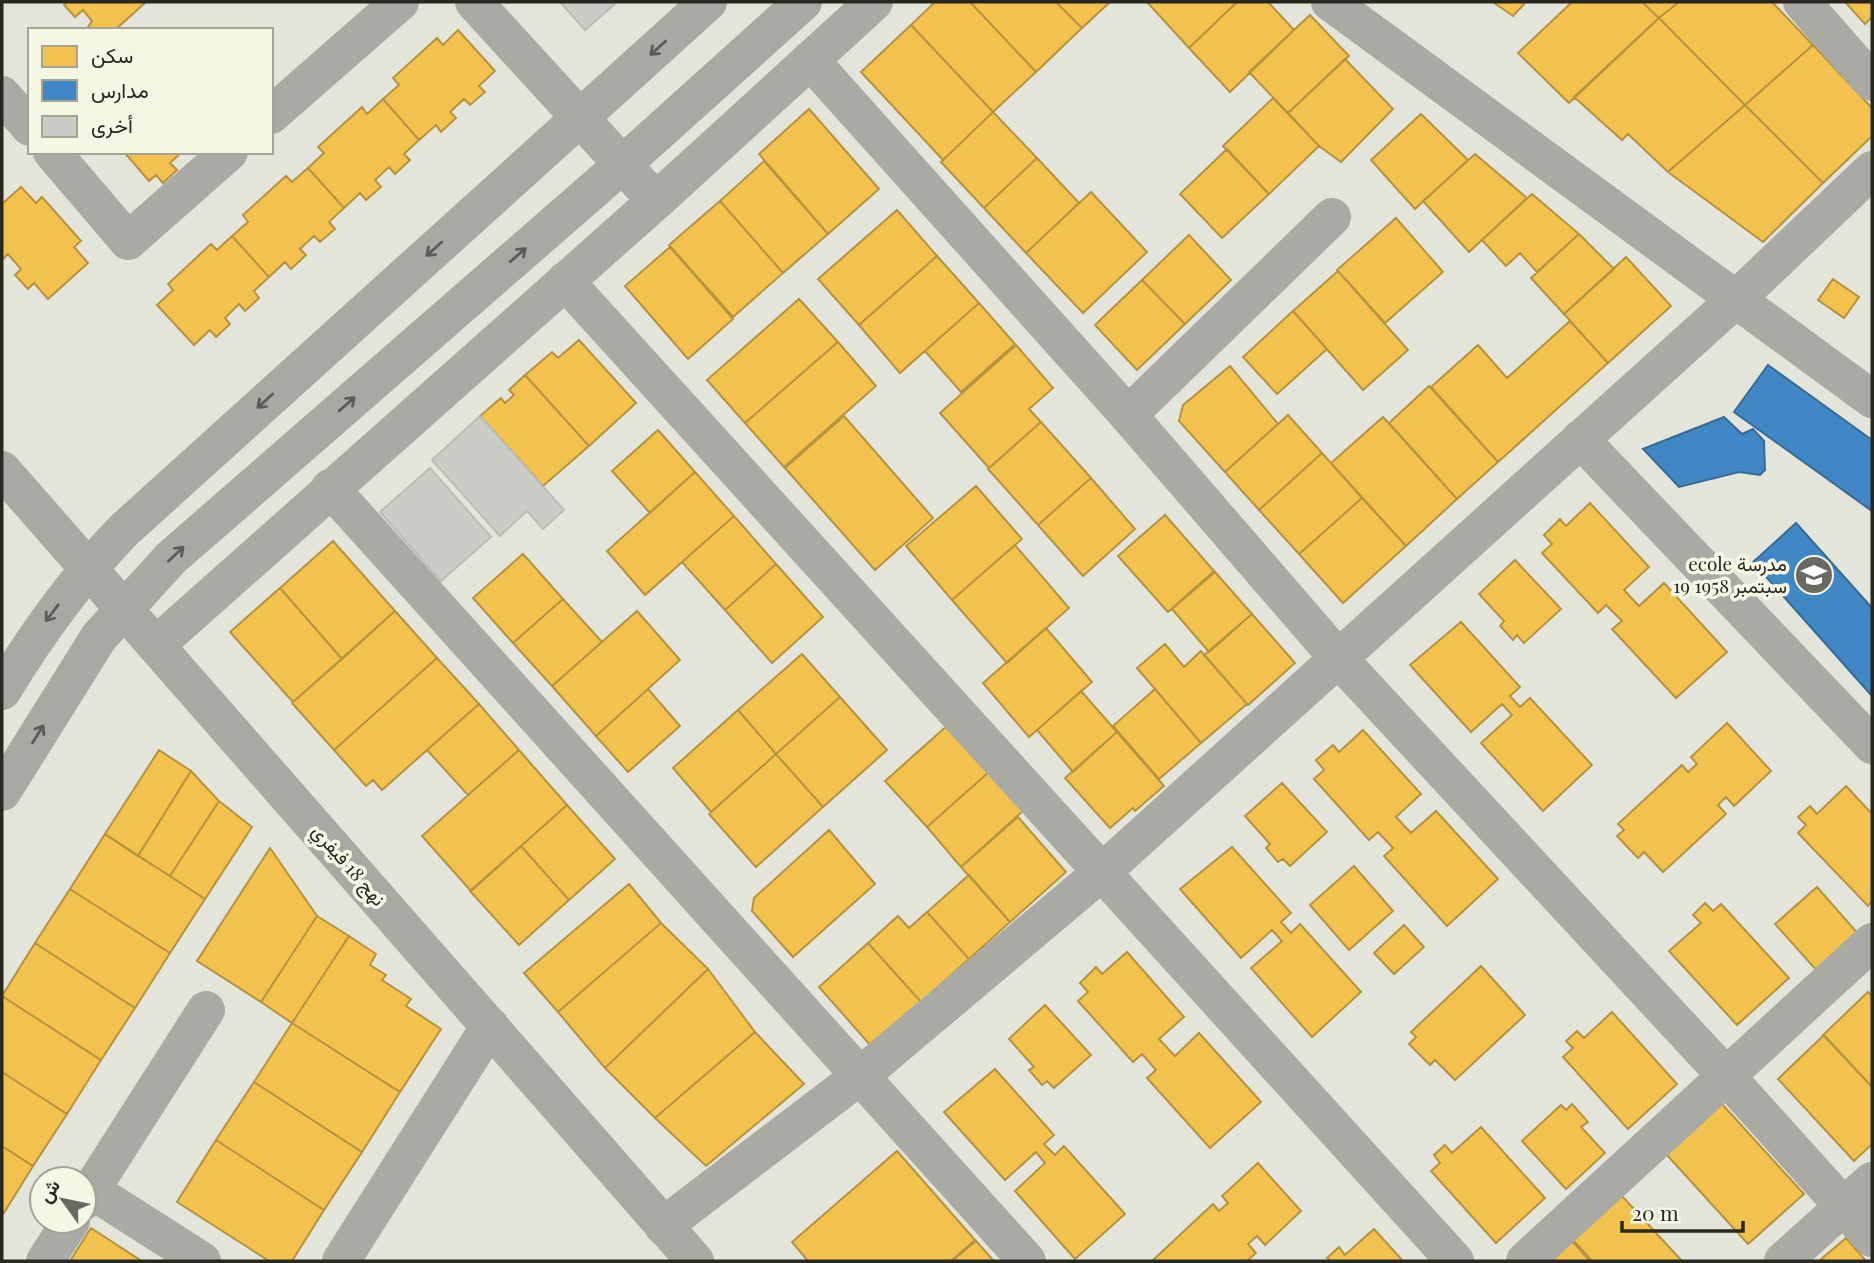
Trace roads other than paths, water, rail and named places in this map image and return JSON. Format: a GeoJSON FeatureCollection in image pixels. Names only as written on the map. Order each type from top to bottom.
{"type":"FeatureCollection","features":[{"type":"Feature","properties":{"kind":"main road"},"geometry":{"type":"LineString","coordinates":[[2,691],[47,620],[87,568],[167,487],[708,2]]}},
{"type":"Feature","properties":{"kind":"main road"},"geometry":{"type":"LineString","coordinates":[[2,792],[77,670],[121,609],[212,522],[622,165],[803,2]]}},
{"type":"Feature","properties":{"kind":"main road","name":"نهج 18 فيفري"},"geometry":{"type":"LineString","coordinates":[[2,470],[695,1261]]}},
{"type":"Feature","properties":{"kind":"street"},"geometry":{"type":"LineString","coordinates":[[273,113],[400,2]]}},
{"type":"Feature","properties":{"kind":"street"},"geometry":{"type":"LineString","coordinates":[[474,2],[656,201]]}},
{"type":"Feature","properties":{"kind":"street"},"geometry":{"type":"LineString","coordinates":[[156,645],[656,201],[874,2]]}},
{"type":"Feature","properties":{"kind":"street"},"geometry":{"type":"LineString","coordinates":[[1330,2],[1872,399]]}},
{"type":"Feature","properties":{"kind":"street"},"geometry":{"type":"LineString","coordinates":[[1802,2],[1872,82]]}},
{"type":"Feature","properties":{"kind":"street"},"geometry":{"type":"LineString","coordinates":[[810,60],[1128,415],[1338,658],[1727,1077],[1872,1238]]}},
{"type":"Feature","properties":{"kind":"street"},"geometry":{"type":"LineString","coordinates":[[2,94],[28,125]]}},
{"type":"Feature","properties":{"kind":"street"},"geometry":{"type":"LineString","coordinates":[[54,154],[128,241],[227,154]]}},
{"type":"Feature","properties":{"kind":"street"},"geometry":{"type":"LineString","coordinates":[[663,1226],[860,1076],[1102,872],[1735,300],[1872,170]]}},
{"type":"Feature","properties":{"kind":"street"},"geometry":{"type":"LineString","coordinates":[[1128,415],[1332,217]]}},
{"type":"Feature","properties":{"kind":"street"},"geometry":{"type":"LineString","coordinates":[[565,281],[1455,1261]]}},
{"type":"Feature","properties":{"kind":"street"},"geometry":{"type":"LineString","coordinates":[[1580,439],[1872,745]]}},
{"type":"Feature","properties":{"kind":"street"},"geometry":{"type":"LineString","coordinates":[[330,488],[1027,1261]]}},
{"type":"Feature","properties":{"kind":"street"},"geometry":{"type":"LineString","coordinates":[[1525,1261],[1872,942]]}},
{"type":"Feature","properties":{"kind":"street"},"geometry":{"type":"LineString","coordinates":[[98,1179],[206,1010]]}},
{"type":"Feature","properties":{"kind":"street"},"geometry":{"type":"LineString","coordinates":[[341,1261],[490,1026]]}},
{"type":"Feature","properties":{"kind":"street"},"geometry":{"type":"LineString","coordinates":[[1783,1261],[1872,1181]]}},
{"type":"Feature","properties":{"kind":"street"},"geometry":{"type":"LineString","coordinates":[[98,1212],[202,1261]]}},
{"type":"Feature","properties":{"kind":"street"},"geometry":{"type":"LineString","coordinates":[[45,1261],[62,1235]]}},
{"type":"Feature","properties":{"kind":"place","name":"ecole مدرسة 19 سبتمبر 1958"},"geometry":{"type":"Point","coordinates":[1814,575]}}]}
